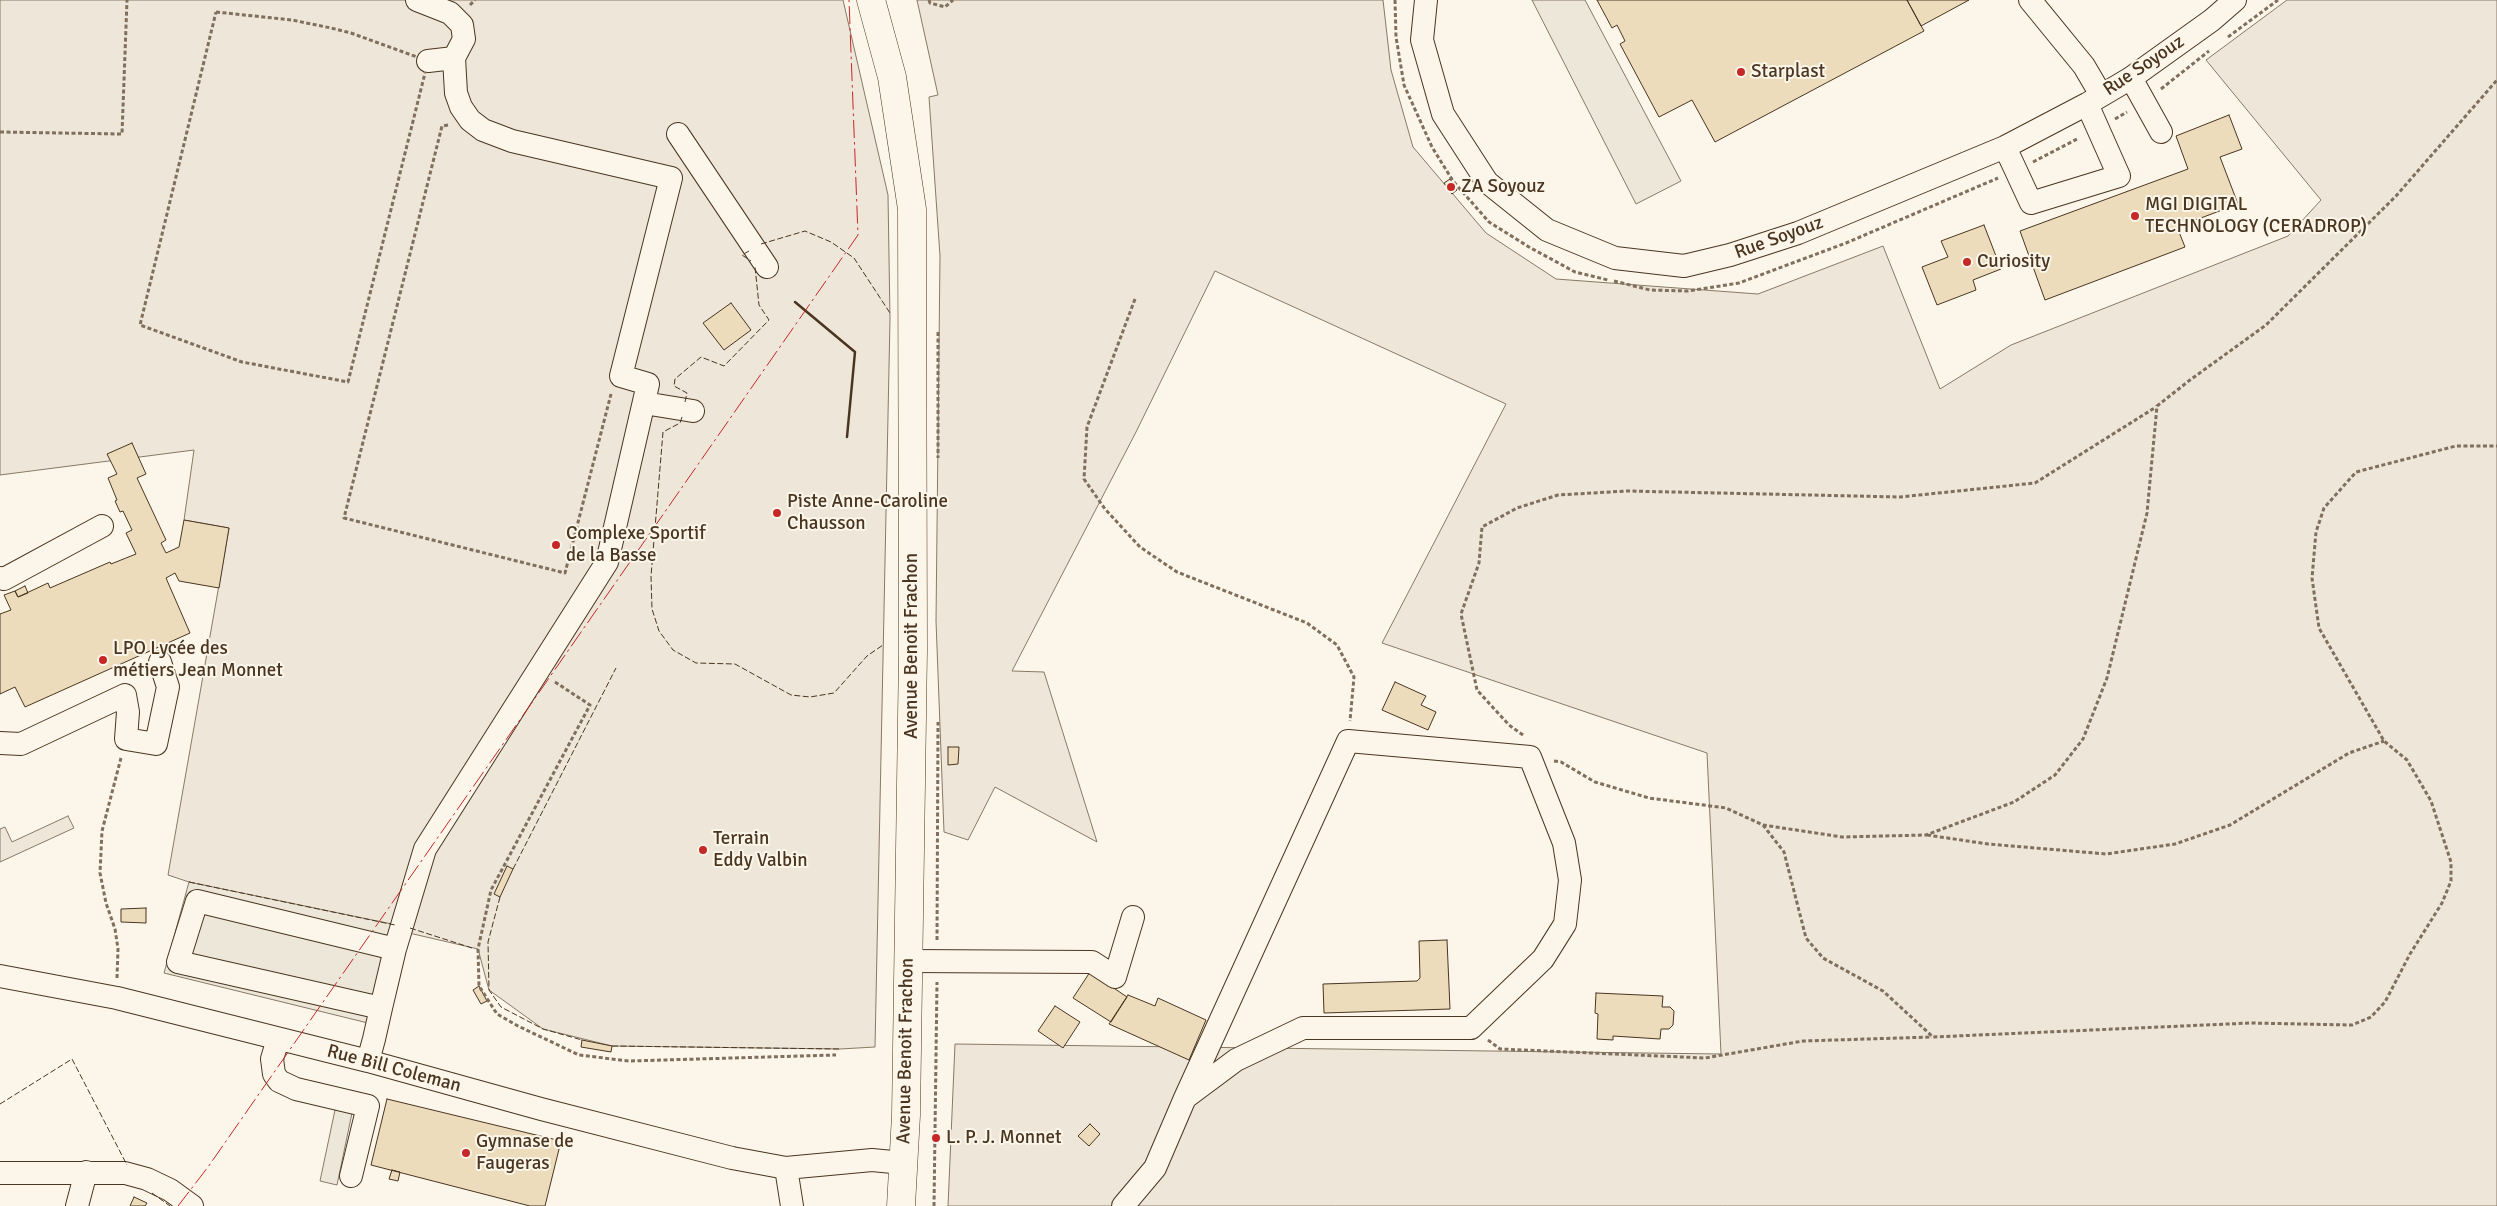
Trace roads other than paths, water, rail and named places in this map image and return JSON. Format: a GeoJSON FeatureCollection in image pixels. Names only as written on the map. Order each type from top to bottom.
{"type":"FeatureCollection","features":[{"type":"Feature","properties":{"kind":"main road","name":"Avenue Benoit Frachon"},"geometry":{"type":"LineString","coordinates":[[872,0],[892,77],[912,209],[913,651],[906,1115],[901,1206]]}},
{"type":"Feature","properties":{"kind":"street"},"geometry":{"type":"LineString","coordinates":[[368,1061],[395,949],[425,849],[607,562],[648,384],[621,376],[671,178],[512,141],[483,130],[470,120],[461,107],[456,93],[454,58],[464,39],[465,34],[462,24],[450,13],[417,0]]}},
{"type":"Feature","properties":{"kind":"street","name":"Rue Soyouz"},"geometry":{"type":"LineString","coordinates":[[1426,0],[1422,40],[1443,114],[1487,182],[1547,230],[1615,258],[1684,266],[1730,256],[1798,233],[2005,147],[2094,100],[2130,78],[2212,20],[2235,0]]}},
{"type":"Feature","properties":{"kind":"street"},"geometry":{"type":"LineString","coordinates":[[2005,147],[2031,203],[2119,176],[2097,129],[2094,100],[2084,66],[2030,0]]}},
{"type":"Feature","properties":{"kind":"street"},"geometry":{"type":"LineString","coordinates":[[428,61],[454,58]]}},
{"type":"Feature","properties":{"kind":"street"},"geometry":{"type":"LineString","coordinates":[[2130,78],[2145,101],[2161,132]]}},
{"type":"Feature","properties":{"kind":"street"},"geometry":{"type":"LineString","coordinates":[[678,134],[767,267]]}},
{"type":"Feature","properties":{"kind":"street"},"geometry":{"type":"LineString","coordinates":[[665,201],[692,176],[706,177]]}},
{"type":"Feature","properties":{"kind":"street"},"geometry":{"type":"LineString","coordinates":[[644,403],[693,411]]}},
{"type":"Feature","properties":{"kind":"street"},"geometry":{"type":"LineString","coordinates":[[0,578],[4,580],[102,526]]}},
{"type":"Feature","properties":{"kind":"street"},"geometry":{"type":"LineString","coordinates":[[0,743],[21,744],[125,695],[128,712],[126,738],[156,744],[168,687],[160,662]]}},
{"type":"Feature","properties":{"kind":"street"},"geometry":{"type":"LineString","coordinates":[[1122,1206],[1155,1168],[1186,1098],[1348,741],[1530,749],[1564,843],[1570,880],[1565,924],[1543,960],[1470,1028],[1303,1028],[1236,1060],[1186,1098]]}},
{"type":"Feature","properties":{"kind":"street"},"geometry":{"type":"LineString","coordinates":[[381,1008],[178,962],[197,901],[395,949]]}},
{"type":"Feature","properties":{"kind":"street"},"geometry":{"type":"LineString","coordinates":[[908,961],[1092,962],[1115,977],[1133,917]]}},
{"type":"Feature","properties":{"kind":"street","name":"Rue Bill Coleman"},"geometry":{"type":"LineString","coordinates":[[0,976],[117,998],[368,1061],[540,1109],[732,1158],[786,1168],[872,1160],[902,1163]]}},
{"type":"Feature","properties":{"kind":"street"},"geometry":{"type":"LineString","coordinates":[[278,1039],[272,1059],[274,1074],[279,1081],[296,1089],[368,1106],[351,1176]]}},
{"type":"Feature","properties":{"kind":"street"},"geometry":{"type":"LineString","coordinates":[[786,1168],[792,1206]]}},
{"type":"Feature","properties":{"kind":"street"},"geometry":{"type":"LineString","coordinates":[[0,1173],[86,1172],[125,1174],[147,1179],[170,1190],[192,1206]]}},
{"type":"Feature","properties":{"kind":"street"},"geometry":{"type":"LineString","coordinates":[[76,1206],[86,1172]]}},
{"type":"Feature","properties":{"kind":"place","name":"Starplast"},"geometry":{"type":"Point","coordinates":[1741,72]}},
{"type":"Feature","properties":{"kind":"place","name":"ZA Soyouz"},"geometry":{"type":"Point","coordinates":[1451,187]}},
{"type":"Feature","properties":{"kind":"place","name":"MGI DIGITAL TECHNOLOGY (CERADROP)"},"geometry":{"type":"Point","coordinates":[2135,216]}},
{"type":"Feature","properties":{"kind":"place","name":"Curiosity"},"geometry":{"type":"Point","coordinates":[1967,262]}},
{"type":"Feature","properties":{"kind":"place","name":"Piste Anne-Caroline Chausson"},"geometry":{"type":"Point","coordinates":[777,513]}},
{"type":"Feature","properties":{"kind":"place","name":"Complexe Sportif de la Basse"},"geometry":{"type":"Point","coordinates":[556,545]}},
{"type":"Feature","properties":{"kind":"place","name":"LPO Lycée des métiers Jean Monnet"},"geometry":{"type":"Point","coordinates":[103,660]}},
{"type":"Feature","properties":{"kind":"place","name":"Terrain Eddy Valbin"},"geometry":{"type":"Point","coordinates":[703,850]}},
{"type":"Feature","properties":{"kind":"place","name":"L. P. J. Monnet"},"geometry":{"type":"Point","coordinates":[936,1138]}},
{"type":"Feature","properties":{"kind":"place","name":"Gymnase de Faugeras"},"geometry":{"type":"Point","coordinates":[466,1153]}}]}
